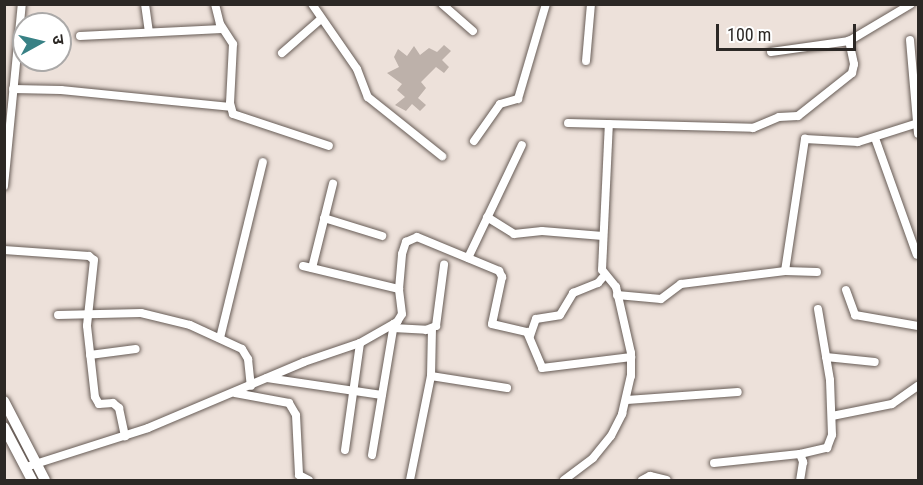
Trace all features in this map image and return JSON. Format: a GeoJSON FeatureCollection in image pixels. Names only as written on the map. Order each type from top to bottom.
{"type":"FeatureCollection","features":[{"type":"Feature","properties":{"kind":"street"},"geometry":{"type":"LineString","coordinates":[[4,186],[22,4]]}},
{"type":"Feature","properties":{"kind":"street"},"geometry":{"type":"LineString","coordinates":[[145,4],[149,31]]}},
{"type":"Feature","properties":{"kind":"street"},"geometry":{"type":"LineString","coordinates":[[215,4],[222,29],[234,49],[230,107],[233,114],[246,121],[329,146]]}},
{"type":"Feature","properties":{"kind":"street"},"geometry":{"type":"LineString","coordinates":[[312,4],[357,69],[368,97],[442,156]]}},
{"type":"Feature","properties":{"kind":"street"},"geometry":{"type":"LineString","coordinates":[[442,4],[473,31]]}},
{"type":"Feature","properties":{"kind":"street"},"geometry":{"type":"LineString","coordinates":[[474,141],[500,104],[518,99],[546,4]]}},
{"type":"Feature","properties":{"kind":"street"},"geometry":{"type":"LineString","coordinates":[[586,61],[591,4]]}},
{"type":"Feature","properties":{"kind":"street"},"geometry":{"type":"LineString","coordinates":[[771,52],[849,41],[911,4]]}},
{"type":"Feature","properties":{"kind":"street"},"geometry":{"type":"LineString","coordinates":[[282,53],[321,19]]}},
{"type":"Feature","properties":{"kind":"street"},"geometry":{"type":"LineString","coordinates":[[80,36],[222,29]]}},
{"type":"Feature","properties":{"kind":"street"},"geometry":{"type":"LineString","coordinates":[[910,40],[918,134]]}},
{"type":"Feature","properties":{"kind":"street"},"geometry":{"type":"LineString","coordinates":[[568,123],[753,128],[779,117],[798,116],[852,73],[854,64],[849,41]]}},
{"type":"Feature","properties":{"kind":"street"},"geometry":{"type":"LineString","coordinates":[[13,89],[61,90],[230,107]]}},
{"type":"Feature","properties":{"kind":"street"},"geometry":{"type":"LineString","coordinates":[[530,336],[536,319],[560,315],[573,293],[598,283],[605,276],[603,236],[609,124]]}},
{"type":"Feature","properties":{"kind":"street"},"geometry":{"type":"LineString","coordinates":[[785,271],[805,139],[858,142],[917,124]]}},
{"type":"Feature","properties":{"kind":"street"},"geometry":{"type":"LineString","coordinates":[[875,138],[917,255]]}},
{"type":"Feature","properties":{"kind":"street"},"geometry":{"type":"LineString","coordinates":[[468,258],[522,145]]}},
{"type":"Feature","properties":{"kind":"street"},"geometry":{"type":"LineString","coordinates":[[220,338],[263,162]]}},
{"type":"Feature","properties":{"kind":"street"},"geometry":{"type":"LineString","coordinates":[[333,184],[308,267],[399,289]]}},
{"type":"Feature","properties":{"kind":"street"},"geometry":{"type":"LineString","coordinates":[[324,218],[382,236]]}},
{"type":"Feature","properties":{"kind":"street"},"geometry":{"type":"LineString","coordinates":[[487,218],[514,234],[603,236]]}},
{"type":"Feature","properties":{"kind":"street"},"geometry":{"type":"LineString","coordinates":[[372,455],[394,326],[402,314],[399,289],[402,254],[411,239],[425,239],[502,274],[492,324],[525,331],[530,336],[545,369],[631,357]]}},
{"type":"Feature","properties":{"kind":"street"},"geometry":{"type":"LineString","coordinates":[[4,250],[92,257],[96,267],[88,313],[90,355],[96,401],[117,405],[125,436]]}},
{"type":"Feature","properties":{"kind":"street"},"geometry":{"type":"LineString","coordinates":[[410,480],[431,376],[432,329],[437,322],[444,265]]}},
{"type":"Feature","properties":{"kind":"street"},"geometry":{"type":"LineString","coordinates":[[617,295],[661,299],[681,284],[785,271],[817,272]]}},
{"type":"Feature","properties":{"kind":"street"},"geometry":{"type":"LineString","coordinates":[[564,480],[605,445],[627,400],[631,357],[612,279],[605,276]]}},
{"type":"Feature","properties":{"kind":"street"},"geometry":{"type":"LineString","coordinates":[[846,290],[855,315],[918,326]]}},
{"type":"Feature","properties":{"kind":"street"},"geometry":{"type":"LineString","coordinates":[[714,463],[800,454],[827,448],[832,416],[818,309]]}},
{"type":"Feature","properties":{"kind":"street"},"geometry":{"type":"LineString","coordinates":[[58,315],[150,314],[220,338],[237,345],[246,354],[251,386]]}},
{"type":"Feature","properties":{"kind":"street"},"geometry":{"type":"LineString","coordinates":[[26,467],[125,436],[360,343],[394,326],[432,329]]}},
{"type":"Feature","properties":{"kind":"street"},"geometry":{"type":"LineString","coordinates":[[345,450],[360,343]]}},
{"type":"Feature","properties":{"kind":"street"},"geometry":{"type":"LineString","coordinates":[[90,355],[136,349]]}},
{"type":"Feature","properties":{"kind":"street"},"geometry":{"type":"LineString","coordinates":[[826,357],[875,362]]}},
{"type":"Feature","properties":{"kind":"street"},"geometry":{"type":"LineString","coordinates":[[431,376],[507,388]]}},
{"type":"Feature","properties":{"kind":"street"},"geometry":{"type":"LineString","coordinates":[[267,378],[382,395]]}},
{"type":"Feature","properties":{"kind":"street"},"geometry":{"type":"LineString","coordinates":[[832,416],[892,404],[918,386]]}},
{"type":"Feature","properties":{"kind":"street"},"geometry":{"type":"LineString","coordinates":[[627,400],[738,392]]}},
{"type":"Feature","properties":{"kind":"street"},"geometry":{"type":"LineString","coordinates":[[235,393],[289,403],[296,415],[299,476],[309,480]]}},
{"type":"Feature","properties":{"kind":"street"},"geometry":{"type":"LineString","coordinates":[[4,401],[45,480]]}},
{"type":"Feature","properties":{"kind":"street"},"geometry":{"type":"LineString","coordinates":[[4,427],[32,480]]}},
{"type":"Feature","properties":{"kind":"street"},"geometry":{"type":"LineString","coordinates":[[800,454],[803,462],[800,480]]}},
{"type":"Feature","properties":{"kind":"street"},"geometry":{"type":"LineString","coordinates":[[642,480],[650,476],[667,480]]}},
{"type":"Feature","properties":{"kind":"building"},"geometry":{"type":"Polygon","coordinates":[[[444,45],[451,51],[442,60],[449,67],[444,73],[436,67],[421,82],[426,88],[418,98],[426,105],[420,111],[412,104],[406,111],[395,105],[405,97],[397,90],[402,84],[387,73],[399,67],[394,57],[398,49],[407,56],[414,46],[420,55],[429,48],[437,52],[444,45]]]}}]}
